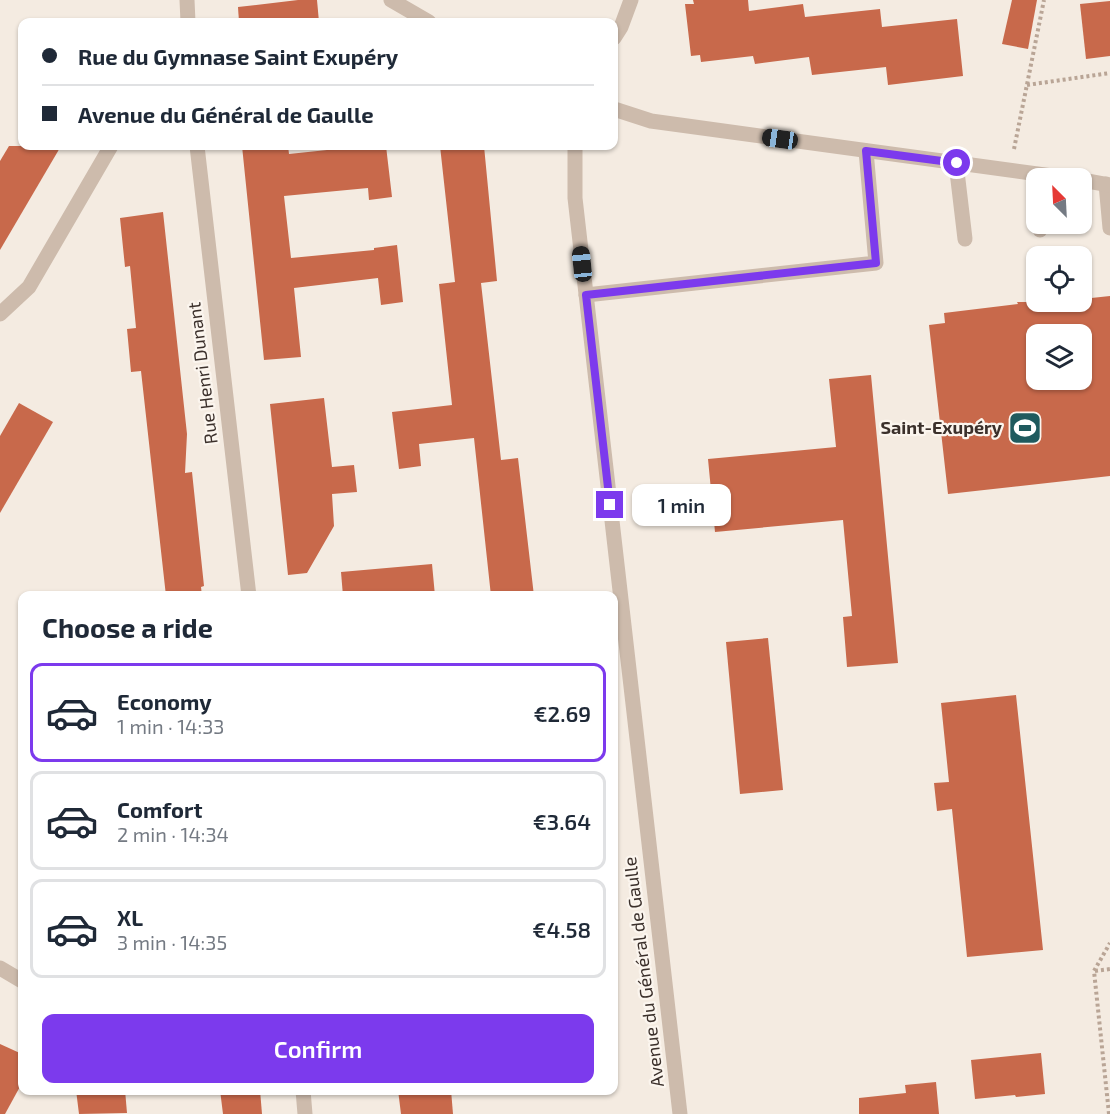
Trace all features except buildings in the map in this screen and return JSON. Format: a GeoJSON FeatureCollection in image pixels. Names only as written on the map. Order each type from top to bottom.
{"type":"FeatureCollection","features":[{"type":"Feature","properties":{"kind":"street"},"geometry":{"type":"LineString","coordinates":[[187,0],[188,18]]}},
{"type":"Feature","properties":{"kind":"street"},"geometry":{"type":"LineString","coordinates":[[391,0],[422,18]]}},
{"type":"Feature","properties":{"kind":"street"},"geometry":{"type":"LineString","coordinates":[[618,32],[631,0]]}},
{"type":"Feature","properties":{"kind":"street"},"geometry":{"type":"LineString","coordinates":[[618,110],[651,121],[1026,174]]}},
{"type":"Feature","properties":{"kind":"street"},"geometry":{"type":"LineString","coordinates":[[0,314],[29,287],[109,150]]}},
{"type":"Feature","properties":{"kind":"street","name":"Rue Henri Dunant"},"geometry":{"type":"LineString","coordinates":[[197,150],[248,591]]}},
{"type":"Feature","properties":{"kind":"street","name":"Avenue du Général de Gaulle"},"geometry":{"type":"LineString","coordinates":[[575,150],[575,198],[680,1114]]}},
{"type":"Feature","properties":{"kind":"street"},"geometry":{"type":"LineString","coordinates":[[586,295],[876,263],[866,151]]}},
{"type":"Feature","properties":{"kind":"street"},"geometry":{"type":"LineString","coordinates":[[957,163],[966,239]]}},
{"type":"Feature","properties":{"kind":"street"},"geometry":{"type":"LineString","coordinates":[[1092,182],[1108,184],[1110,228]]}},
{"type":"Feature","properties":{"kind":"street"},"geometry":{"type":"LineString","coordinates":[[0,968],[18,979]]}},
{"type":"Feature","properties":{"kind":"street"},"geometry":{"type":"LineString","coordinates":[[303,1095],[305,1114]]}},
{"type":"Feature","properties":{"kind":"path"},"geometry":{"type":"LineString","coordinates":[[1009,170],[1044,0]]}},
{"type":"Feature","properties":{"kind":"path"},"geometry":{"type":"LineString","coordinates":[[1027,85],[1110,73]]}},
{"type":"Feature","properties":{"kind":"path"},"geometry":{"type":"LineString","coordinates":[[1109,1114],[1094,971],[1110,943]]}},
{"type":"Feature","properties":{"kind":"path"},"geometry":{"type":"LineString","coordinates":[[1094,971],[1110,969]]}},
{"type":"Feature","properties":{"kind":"place","name":"Saint-Exupéry"},"geometry":{"type":"Point","coordinates":[1025,428]}},
{"type":"Feature","properties":{"kind":"route"},"geometry":{"type":"LineString","coordinates":[[610,505],[586,295],[876,263],[866,151],[957,163]]}}]}
